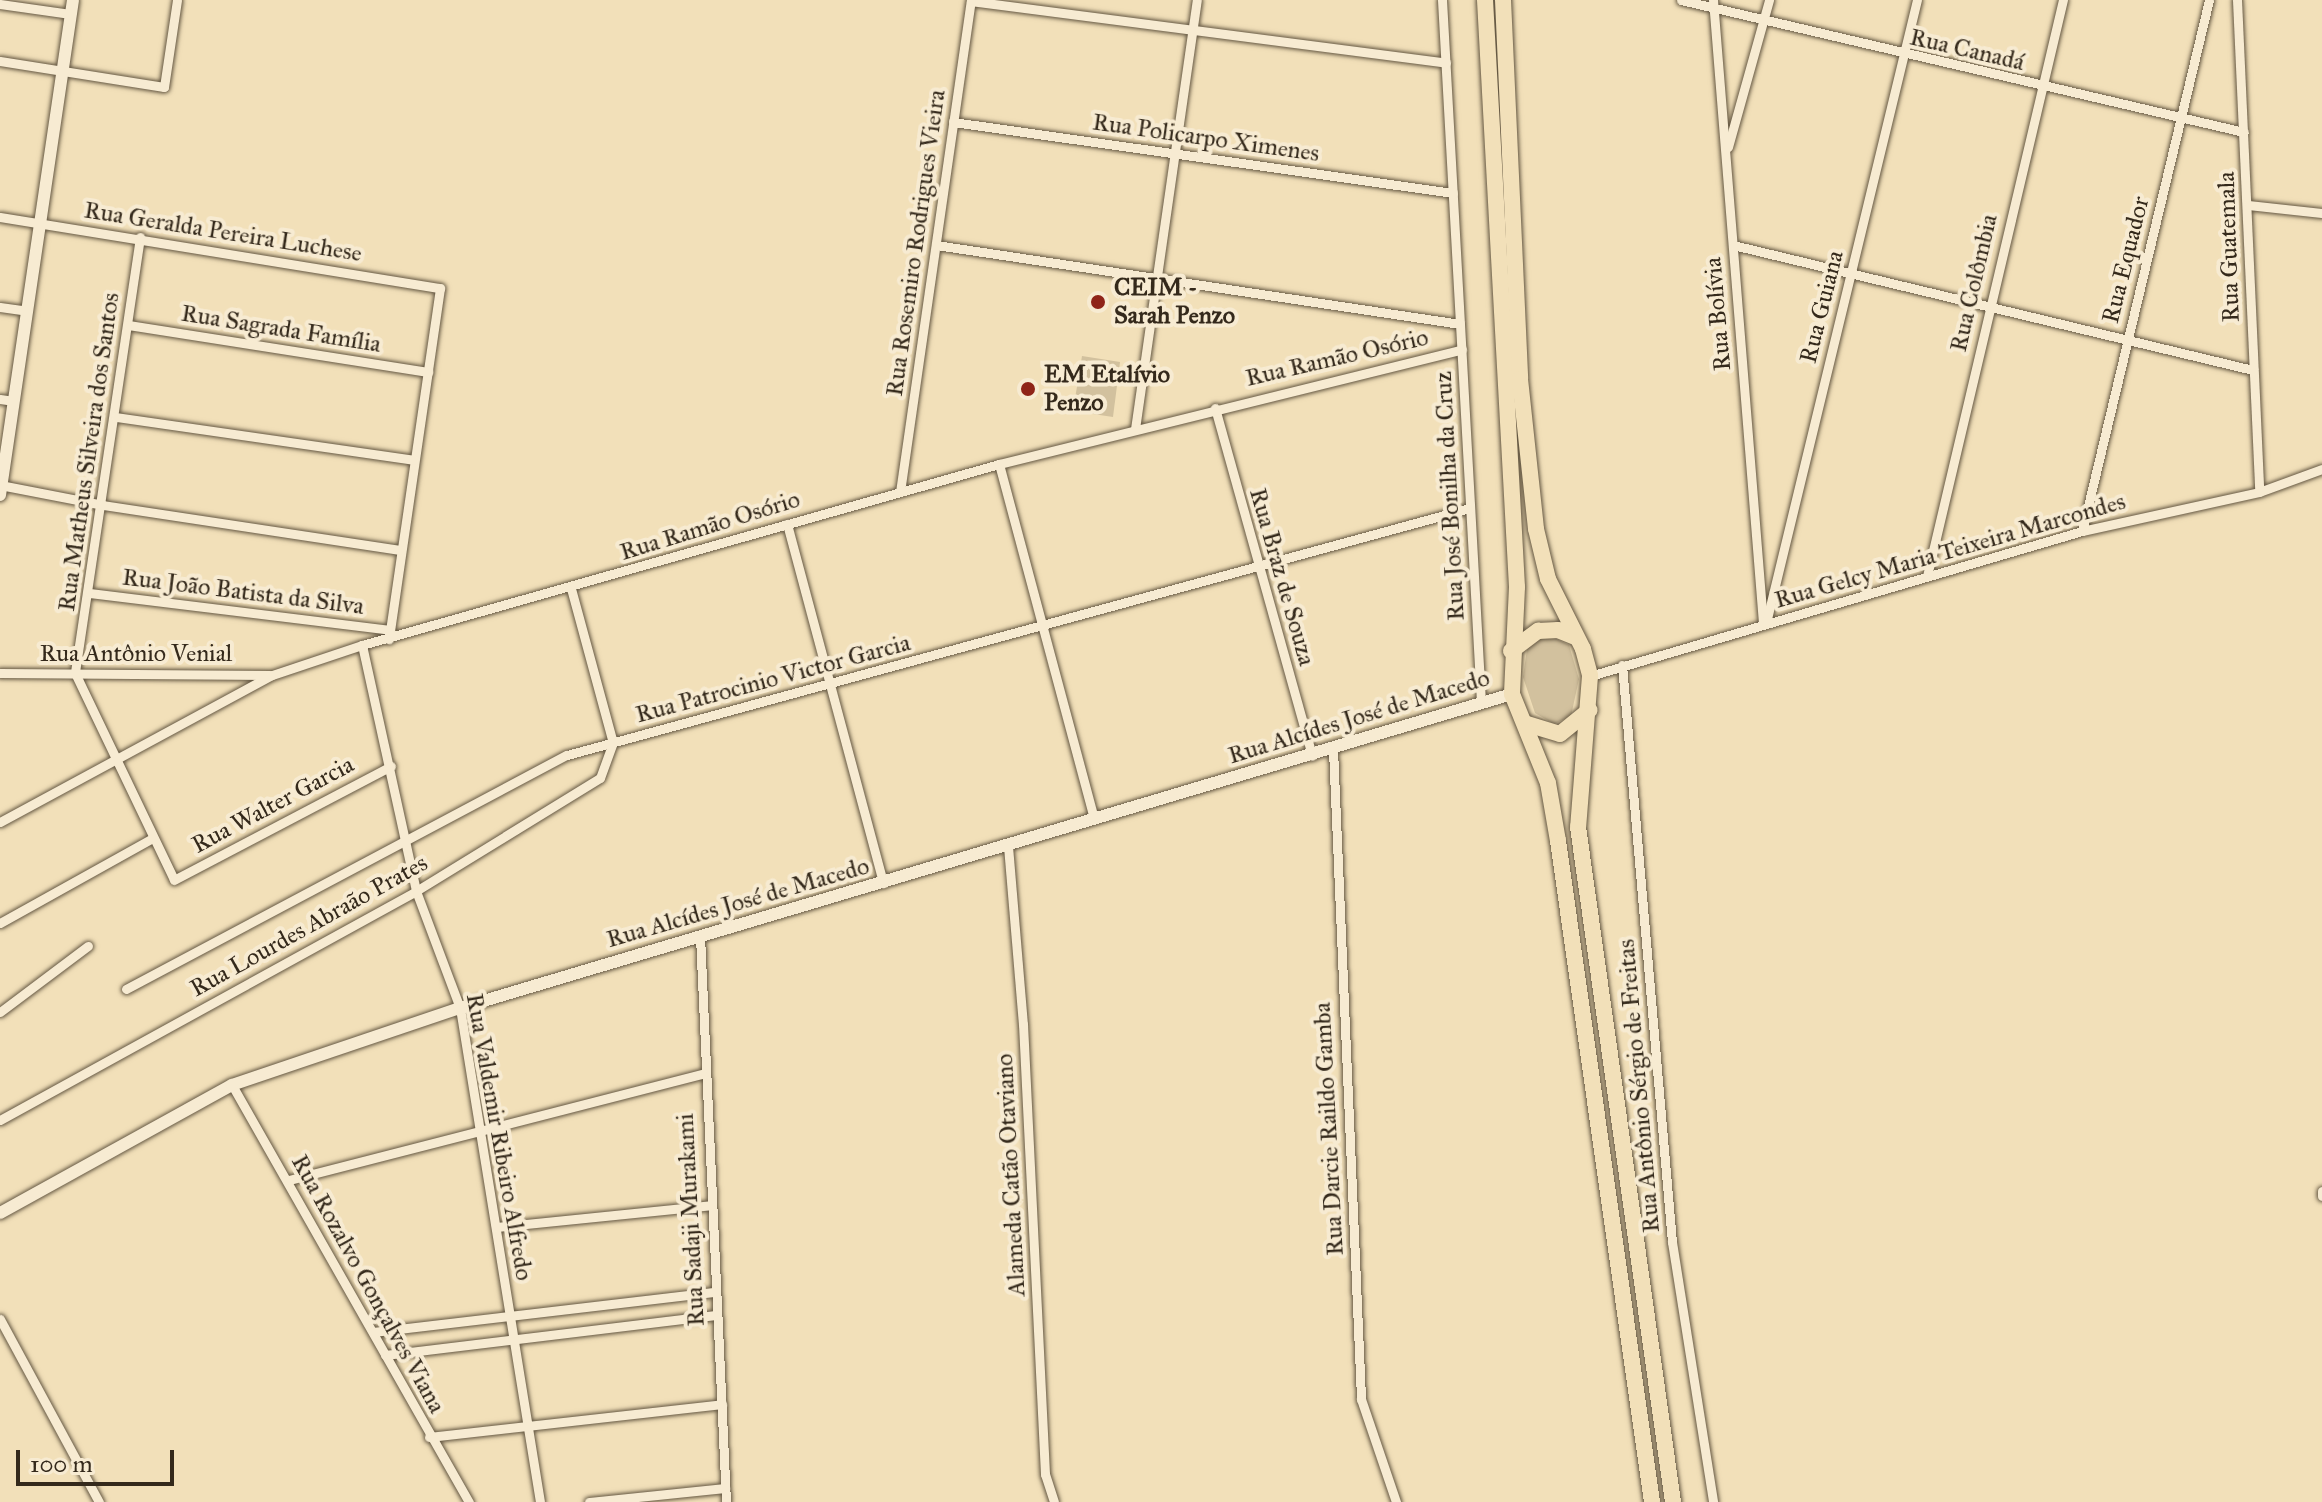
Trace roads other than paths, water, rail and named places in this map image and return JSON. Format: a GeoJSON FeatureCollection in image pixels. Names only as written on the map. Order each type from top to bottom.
{"type":"FeatureCollection","features":[{"type":"Feature","properties":{"kind":"highway"},"geometry":{"type":"LineString","coordinates":[[1485,0],[1517,587],[1511,651],[1512,694],[1527,724],[1548,783],[1652,1502]]}},
{"type":"Feature","properties":{"kind":"highway"},"geometry":{"type":"LineString","coordinates":[[1503,0],[1520,379],[1536,529],[1548,579],[1590,676],[1590,710],[1578,777],[1578,827],[1673,1502]]}},
{"type":"Feature","properties":{"kind":"highway"},"geometry":{"type":"LineString","coordinates":[[1511,651],[1538,631],[1558,630],[1575,637]]}},
{"type":"Feature","properties":{"kind":"highway"},"geometry":{"type":"LineString","coordinates":[[1527,724],[1560,734],[1590,710]]}},
{"type":"Feature","properties":{"kind":"street"},"geometry":{"type":"LineString","coordinates":[[73,0],[27,311],[7,400],[1,488],[401,550]]}},
{"type":"Feature","properties":{"kind":"street"},"geometry":{"type":"LineString","coordinates":[[0,61],[164,87],[177,0]]}},
{"type":"Feature","properties":{"kind":"street"},"geometry":{"type":"LineString","coordinates":[[971,0],[1446,63]]}},
{"type":"Feature","properties":{"kind":"street","name":"Rua Rosemiro Rodrigues Vieira"},"geometry":{"type":"LineString","coordinates":[[900,492],[971,0]]}},
{"type":"Feature","properties":{"kind":"street"},"geometry":{"type":"LineString","coordinates":[[1135,429],[1197,0]]}},
{"type":"Feature","properties":{"kind":"street","name":"Rua José Bonilha da Cruz"},"geometry":{"type":"LineString","coordinates":[[1442,0],[1481,702]]}},
{"type":"Feature","properties":{"kind":"street","name":"Rua Canadá"},"geometry":{"type":"LineString","coordinates":[[1681,0],[1713,5],[1904,56],[2244,132]]}},
{"type":"Feature","properties":{"kind":"street"},"geometry":{"type":"LineString","coordinates":[[1725,156],[1769,0]]}},
{"type":"Feature","properties":{"kind":"street","name":"Rua Guiana"},"geometry":{"type":"LineString","coordinates":[[1764,623],[1917,0]]}},
{"type":"Feature","properties":{"kind":"street","name":"Rua Colômbia"},"geometry":{"type":"LineString","coordinates":[[1927,576],[1988,303],[2063,0]]}},
{"type":"Feature","properties":{"kind":"street","name":"Rua Equador"},"geometry":{"type":"LineString","coordinates":[[2082,531],[2209,0]]}},
{"type":"Feature","properties":{"kind":"street","name":"Rua Guatemala"},"geometry":{"type":"LineString","coordinates":[[2237,0],[2259,492]]}},
{"type":"Feature","properties":{"kind":"street"},"geometry":{"type":"LineString","coordinates":[[0,4],[70,14]]}},
{"type":"Feature","properties":{"kind":"street","name":"Rua Bolívia"},"geometry":{"type":"LineString","coordinates":[[1713,5],[1764,623]]}},
{"type":"Feature","properties":{"kind":"street","name":"Rua Policarpo Ximenes"},"geometry":{"type":"LineString","coordinates":[[953,122],[1453,193]]}},
{"type":"Feature","properties":{"kind":"street"},"geometry":{"type":"LineString","coordinates":[[2248,205],[2322,213]]}},
{"type":"Feature","properties":{"kind":"street","name":"Rua Geralda Pereira Luchese"},"geometry":{"type":"LineString","coordinates":[[0,217],[140,237],[440,288],[428,372]]}},
{"type":"Feature","properties":{"kind":"street","name":"Rua Matheus Silveira dos Santos"},"geometry":{"type":"LineString","coordinates":[[75,673],[90,593],[140,237]]}},
{"type":"Feature","properties":{"kind":"street"},"geometry":{"type":"LineString","coordinates":[[936,245],[1157,275],[1460,324]]}},
{"type":"Feature","properties":{"kind":"street"},"geometry":{"type":"LineString","coordinates":[[1733,245],[1852,270],[2253,370]]}},
{"type":"Feature","properties":{"kind":"street"},"geometry":{"type":"LineString","coordinates":[[0,307],[27,311]]}},
{"type":"Feature","properties":{"kind":"street","name":"Rua Sagrada Família"},"geometry":{"type":"LineString","coordinates":[[128,325],[428,372]]}},
{"type":"Feature","properties":{"kind":"street","name":"Rua Ramão Osório"},"geometry":{"type":"LineString","coordinates":[[0,822],[272,675],[390,634],[571,588],[999,464],[1462,349]]}},
{"type":"Feature","properties":{"kind":"street"},"geometry":{"type":"LineString","coordinates":[[390,634],[428,372]]}},
{"type":"Feature","properties":{"kind":"street","name":"Rua Braz de Souza"},"geometry":{"type":"LineString","coordinates":[[1215,408],[1312,756]]}},
{"type":"Feature","properties":{"kind":"street"},"geometry":{"type":"LineString","coordinates":[[116,417],[414,460]]}},
{"type":"Feature","properties":{"kind":"street"},"geometry":{"type":"LineString","coordinates":[[999,464],[1094,819]]}},
{"type":"Feature","properties":{"kind":"street","name":"Rua Gelcy Maria Teixeira Marcondes"},"geometry":{"type":"LineString","coordinates":[[1590,676],[2082,531],[2259,492],[2322,469]]}},
{"type":"Feature","properties":{"kind":"street","name":"Rua Patrocinio Victor Garcia"},"geometry":{"type":"LineString","coordinates":[[126,989],[567,755],[1470,508]]}},
{"type":"Feature","properties":{"kind":"street"},"geometry":{"type":"LineString","coordinates":[[787,524],[827,686],[883,883]]}},
{"type":"Feature","properties":{"kind":"street"},"geometry":{"type":"LineString","coordinates":[[571,588],[613,743]]}},
{"type":"Feature","properties":{"kind":"street","name":"Rua João Batista da Silva"},"geometry":{"type":"LineString","coordinates":[[90,593],[390,634]]}},
{"type":"Feature","properties":{"kind":"street","name":"Rua Valdemir Ribeiro Alfredo"},"geometry":{"type":"LineString","coordinates":[[362,645],[416,891],[460,1008],[540,1502]]}},
{"type":"Feature","properties":{"kind":"street","name":"Rua Antônio Sérgio de Freitas"},"geometry":{"type":"LineString","coordinates":[[1622,665],[1672,1242],[1713,1502]]}},
{"type":"Feature","properties":{"kind":"street","name":"Rua Antônio Venial"},"geometry":{"type":"LineString","coordinates":[[0,673],[272,675]]}},
{"type":"Feature","properties":{"kind":"street"},"geometry":{"type":"LineString","coordinates":[[0,923],[153,838],[75,673]]}},
{"type":"Feature","properties":{"kind":"street","name":"Rua Alcídes José de Macedo"},"geometry":{"type":"LineString","coordinates":[[0,1213],[232,1085],[460,1008],[1512,694]]}},
{"type":"Feature","properties":{"kind":"street","name":"Rua Lourdes Abraão Prates"},"geometry":{"type":"LineString","coordinates":[[0,1120],[416,891],[600,778],[613,743]]}},
{"type":"Feature","properties":{"kind":"street","name":"Rua Darcie Raildo Gamba"},"geometry":{"type":"LineString","coordinates":[[1333,749],[1361,1399],[1396,1502]]}},
{"type":"Feature","properties":{"kind":"street","name":"Rua Walter Garcia"},"geometry":{"type":"LineString","coordinates":[[153,838],[174,880],[391,766]]}},
{"type":"Feature","properties":{"kind":"street","name":"Alameda Catão Otaviano"},"geometry":{"type":"LineString","coordinates":[[1008,846],[1023,1024],[1045,1474],[1054,1502]]}},
{"type":"Feature","properties":{"kind":"street","name":"Rua Sadaji Murakami"},"geometry":{"type":"LineString","coordinates":[[700,936],[703,1074],[726,1502]]}},
{"type":"Feature","properties":{"kind":"street"},"geometry":{"type":"LineString","coordinates":[[1,1010],[88,946]]}},
{"type":"Feature","properties":{"kind":"street"},"geometry":{"type":"LineString","coordinates":[[289,1180],[480,1128],[703,1074]]}},
{"type":"Feature","properties":{"kind":"street","name":"Rua Rozalvo Gonçalves Viana"},"geometry":{"type":"LineString","coordinates":[[232,1085],[289,1180],[429,1437],[469,1502]]}},
{"type":"Feature","properties":{"kind":"street"},"geometry":{"type":"LineString","coordinates":[[496,1227],[711,1205]]}},
{"type":"Feature","properties":{"kind":"street"},"geometry":{"type":"LineString","coordinates":[[373,1332],[509,1313],[716,1292]]}},
{"type":"Feature","properties":{"kind":"street"},"geometry":{"type":"LineString","coordinates":[[385,1355],[716,1315]]}},
{"type":"Feature","properties":{"kind":"street"},"geometry":{"type":"LineString","coordinates":[[0,1319],[99,1502]]}},
{"type":"Feature","properties":{"kind":"street"},"geometry":{"type":"LineString","coordinates":[[429,1437],[722,1404]]}},
{"type":"Feature","properties":{"kind":"street"},"geometry":{"type":"LineString","coordinates":[[589,1502],[725,1488]]}},
{"type":"Feature","properties":{"kind":"place","name":"CEIM - Sarah Penzo"},"geometry":{"type":"Point","coordinates":[1098,302]}},
{"type":"Feature","properties":{"kind":"place","name":"EM Etalívio Penzo"},"geometry":{"type":"Point","coordinates":[1028,389]}}]}
